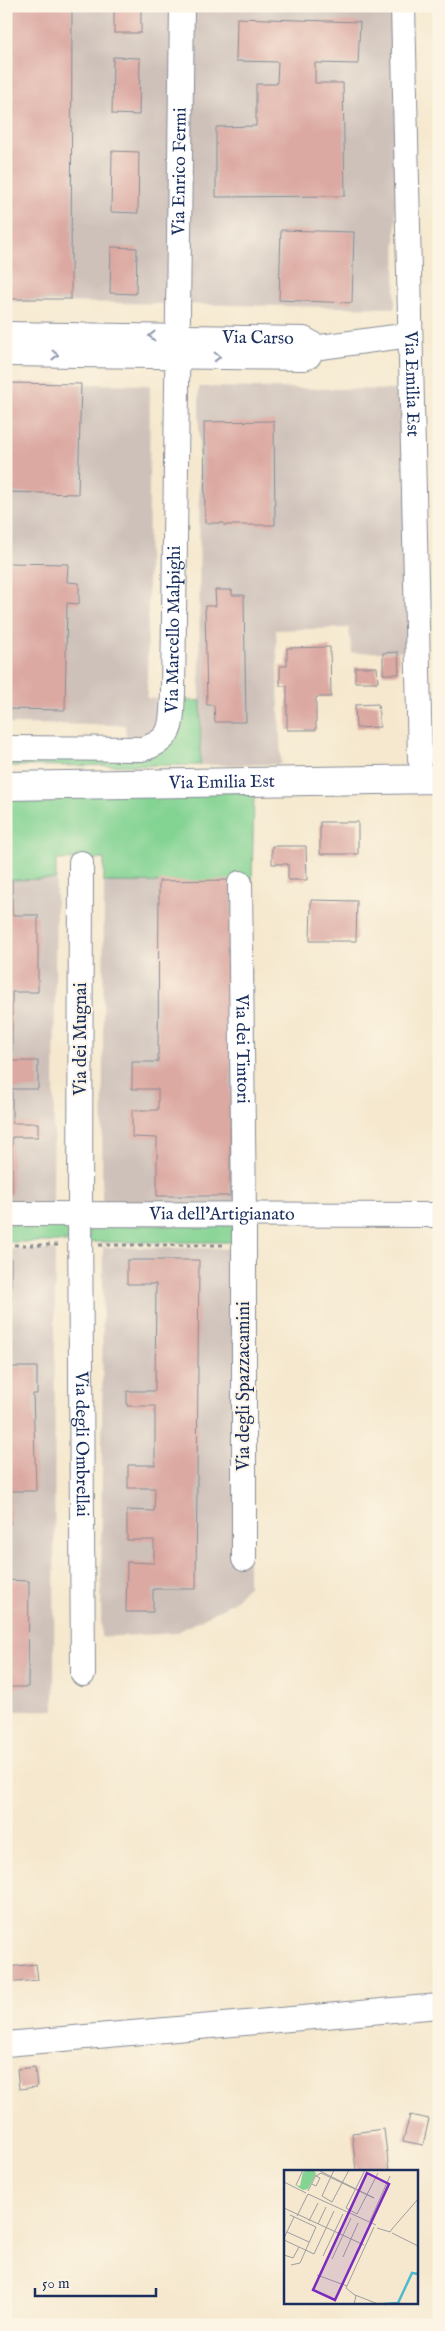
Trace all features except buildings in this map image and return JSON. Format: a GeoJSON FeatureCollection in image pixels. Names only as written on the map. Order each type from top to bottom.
{"type":"FeatureCollection","features":[{"type":"Feature","properties":{"kind":"main road","name":"Via Emilia Est"},"geometry":{"type":"LineString","coordinates":[[6,786],[439,779]]}},
{"type":"Feature","properties":{"kind":"street","name":"Via Enrico Fermi"},"geometry":{"type":"LineString","coordinates":[[177,346],[182,6]]}},
{"type":"Feature","properties":{"kind":"street","name":"Via Emilia Est"},"geometry":{"type":"LineString","coordinates":[[403,6],[420,759]]}},
{"type":"Feature","properties":{"kind":"street","name":"Via Carso"},"geometry":{"type":"LineString","coordinates":[[6,334],[177,346],[304,358],[309,356],[313,348],[410,335]]}},
{"type":"Feature","properties":{"kind":"street","name":"Via Carso"},"geometry":{"type":"LineString","coordinates":[[6,354],[177,346]]}},
{"type":"Feature","properties":{"kind":"street","name":"Via Marcello Malpighi"},"geometry":{"type":"LineString","coordinates":[[6,748],[142,750],[161,742],[171,726],[177,346]]}},
{"type":"Feature","properties":{"kind":"street","name":"Via dei Mugnai"},"geometry":{"type":"LineString","coordinates":[[80,1214],[81,864]]}},
{"type":"Feature","properties":{"kind":"street","name":"Via dei Tintori"},"geometry":{"type":"LineString","coordinates":[[240,883],[244,1214]]}},
{"type":"Feature","properties":{"kind":"street","name":"Via dell'Artigianato"},"geometry":{"type":"LineString","coordinates":[[6,1214],[439,1215]]}},
{"type":"Feature","properties":{"kind":"street","name":"Via degli Ombrellai"},"geometry":{"type":"LineString","coordinates":[[80,1214],[82,1674]]}},
{"type":"Feature","properties":{"kind":"street","name":"Via degli Spazzacamini"},"geometry":{"type":"LineString","coordinates":[[244,1214],[244,1559]]}},
{"type":"Feature","properties":{"kind":"street"},"geometry":{"type":"LineString","coordinates":[[6,2044],[439,2006]]}},
{"type":"Feature","properties":{"kind":"path"},"geometry":{"type":"LineString","coordinates":[[6,1245],[244,1245]]}},
{"type":"Feature","properties":{"kind":"shaded area"},"geometry":{"type":"Polygon","coordinates":[[[6,6],[397,6],[395,308],[6,301],[6,6]]]}},
{"type":"Feature","properties":{"kind":"shaded area"},"geometry":{"type":"Polygon","coordinates":[[[6,383],[150,385],[147,698],[162,699],[159,725],[147,736],[126,737],[125,725],[6,724],[6,383]]]}},
{"type":"Feature","properties":{"kind":"shaded area"},"geometry":{"type":"Polygon","coordinates":[[[199,387],[405,390],[411,651],[352,653],[349,628],[276,630],[281,764],[200,765],[199,387]]]}},
{"type":"Feature","properties":{"kind":"shaded area"},"geometry":{"type":"Polygon","coordinates":[[[56,879],[53,1204],[6,1204],[6,880],[56,879]]]}},
{"type":"Feature","properties":{"kind":"shaded area"},"geometry":{"type":"Polygon","coordinates":[[[104,882],[252,883],[248,1204],[102,1204],[104,882]]]}},
{"type":"Feature","properties":{"kind":"shaded area"},"geometry":{"type":"Polygon","coordinates":[[[103,1247],[248,1249],[248,1586],[233,1602],[176,1633],[101,1637],[103,1247]]]}},
{"type":"Feature","properties":{"kind":"shaded area"},"geometry":{"type":"Polygon","coordinates":[[[6,1249],[55,1250],[54,1710],[6,1711],[6,1249]]]}},
{"type":"Feature","properties":{"kind":"green space"},"geometry":{"type":"Polygon","coordinates":[[[182,700],[201,701],[200,765],[6,766],[6,756],[139,759],[182,700]]]}},
{"type":"Feature","properties":{"kind":"green space"},"geometry":{"type":"Polygon","coordinates":[[[6,792],[254,792],[252,883],[104,882],[104,859],[56,860],[56,879],[6,880],[6,792]]]}},
{"type":"Feature","properties":{"kind":"green space"},"geometry":{"type":"Polygon","coordinates":[[[6,1224],[66,1224],[69,1231],[68,1242],[6,1242],[6,1224]]]}},
{"type":"Feature","properties":{"kind":"green space"},"geometry":{"type":"Polygon","coordinates":[[[89,1225],[237,1225],[238,1242],[89,1242],[89,1225]]]}}]}
